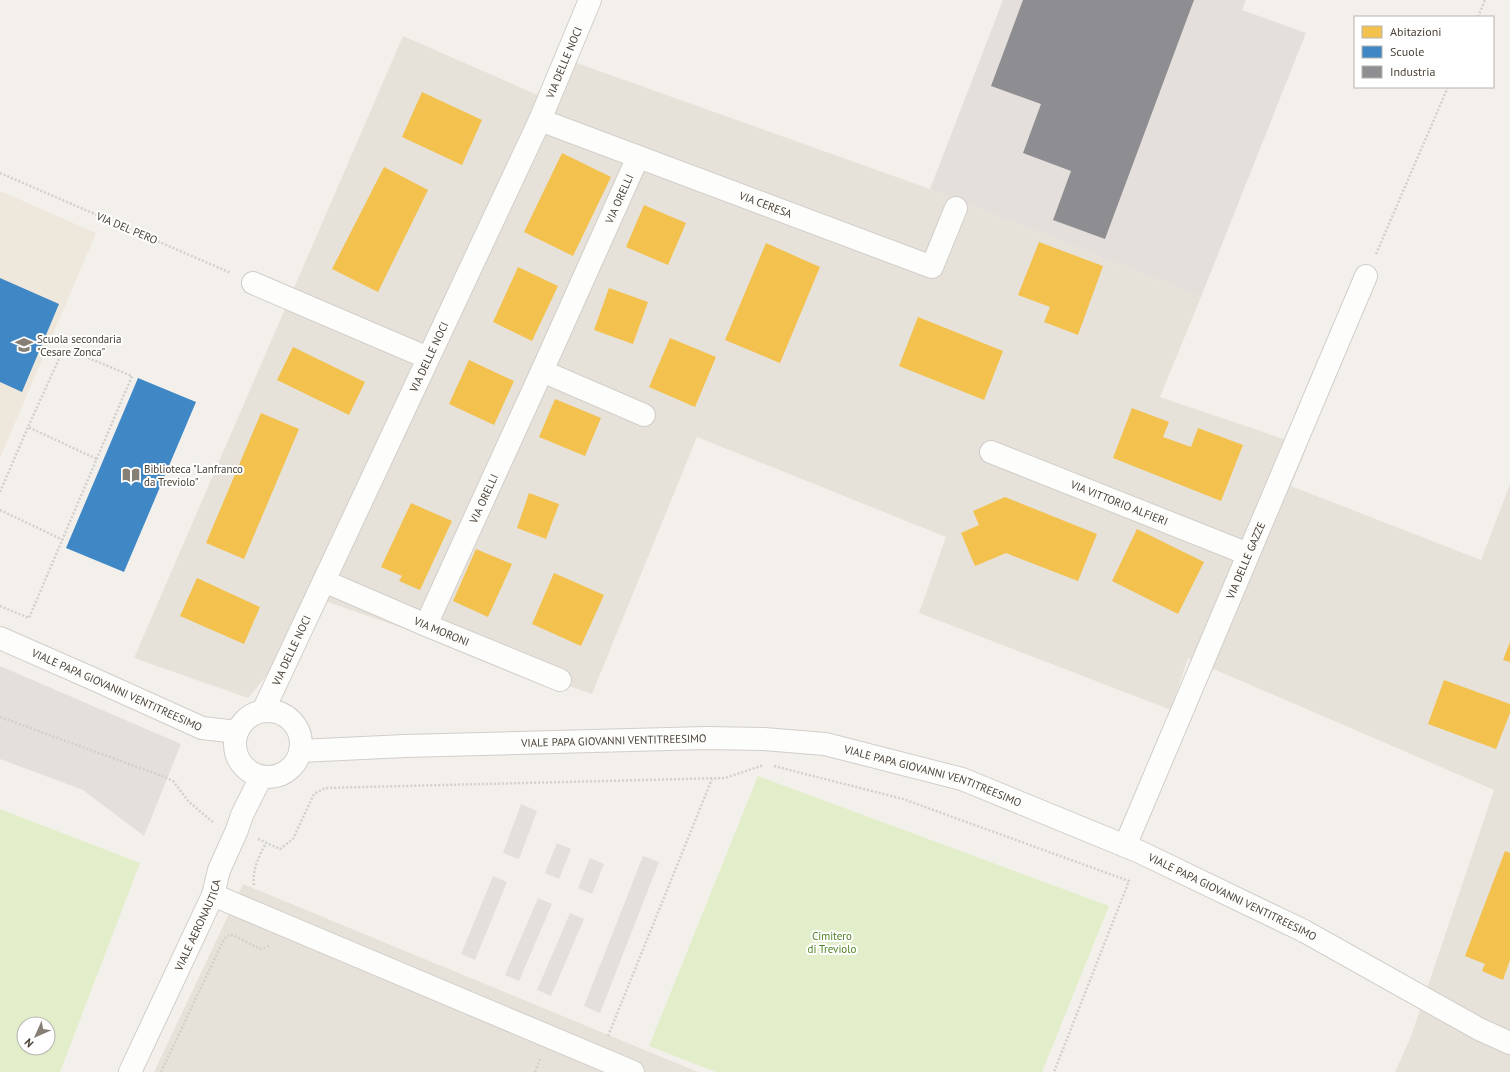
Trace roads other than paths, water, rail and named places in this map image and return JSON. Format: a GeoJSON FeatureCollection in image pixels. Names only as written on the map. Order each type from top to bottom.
{"type":"FeatureCollection","features":[{"type":"Feature","properties":{"kind":"street","name":"VIA DELLE NOCI"},"geometry":{"type":"LineString","coordinates":[[263,711],[540,120],[590,0]]}},
{"type":"Feature","properties":{"kind":"street","name":"VIA CERESA"},"geometry":{"type":"LineString","coordinates":[[540,120],[932,267],[956,208]]}},
{"type":"Feature","properties":{"kind":"street","name":"VIA ORELLI"},"geometry":{"type":"LineString","coordinates":[[426,625],[638,157]]}},
{"type":"Feature","properties":{"kind":"street","name":"VIA DELLE GAZZE"},"geometry":{"type":"LineString","coordinates":[[1125,846],[1366,276]]}},
{"type":"Feature","properties":{"kind":"street"},"geometry":{"type":"LineString","coordinates":[[253,283],[428,358]]}},
{"type":"Feature","properties":{"kind":"street"},"geometry":{"type":"LineString","coordinates":[[542,371],[644,415]]}},
{"type":"Feature","properties":{"kind":"street","name":"VIA VITTORIO ALFIERI"},"geometry":{"type":"LineString","coordinates":[[991,452],[1248,554]]}},
{"type":"Feature","properties":{"kind":"street","name":"VIA MORONI"},"geometry":{"type":"LineString","coordinates":[[324,581],[560,680]]}},
{"type":"Feature","properties":{"kind":"street","name":"VIALE PAPA GIOVANNI VENTITREESIMO"},"geometry":{"type":"LineString","coordinates":[[0,638],[202,728],[237,732]]}},
{"type":"Feature","properties":{"kind":"street"},"geometry":{"type":"LineString","coordinates":[[263,711],[284,715],[298,730],[300,740],[300,751],[297,761],[290,769],[276,776],[261,777],[252,774],[244,768],[238,760],[235,746],[237,732],[241,724],[247,718],[263,711]]}},
{"type":"Feature","properties":{"kind":"street","name":"VIALE PAPA GIOVANNI VENTITREESIMO"},"geometry":{"type":"LineString","coordinates":[[300,751],[413,746],[706,738],[764,739],[825,744],[962,779],[1125,846],[1304,931],[1479,1029],[1510,1043]]}},
{"type":"Feature","properties":{"kind":"street","name":"VIALE AERONAUTICA"},"geometry":{"type":"LineString","coordinates":[[130,1072],[213,895],[219,870],[242,815],[261,777]]}},
{"type":"Feature","properties":{"kind":"street"},"geometry":{"type":"LineString","coordinates":[[213,895],[633,1072]]}},
{"type":"Feature","properties":{"kind":"place","name":"Scuola secondaria \"Cesare Zonca\""},"geometry":{"type":"Point","coordinates":[24,345]}},
{"type":"Feature","properties":{"kind":"place","name":"Biblioteca \"Lanfranco da Treviolo\""},"geometry":{"type":"Point","coordinates":[131,475]}},
{"type":"Feature","properties":{"kind":"park label","name":"Cimitero di Treviolo"},"geometry":{"type":"Point","coordinates":[832,942]}}]}
